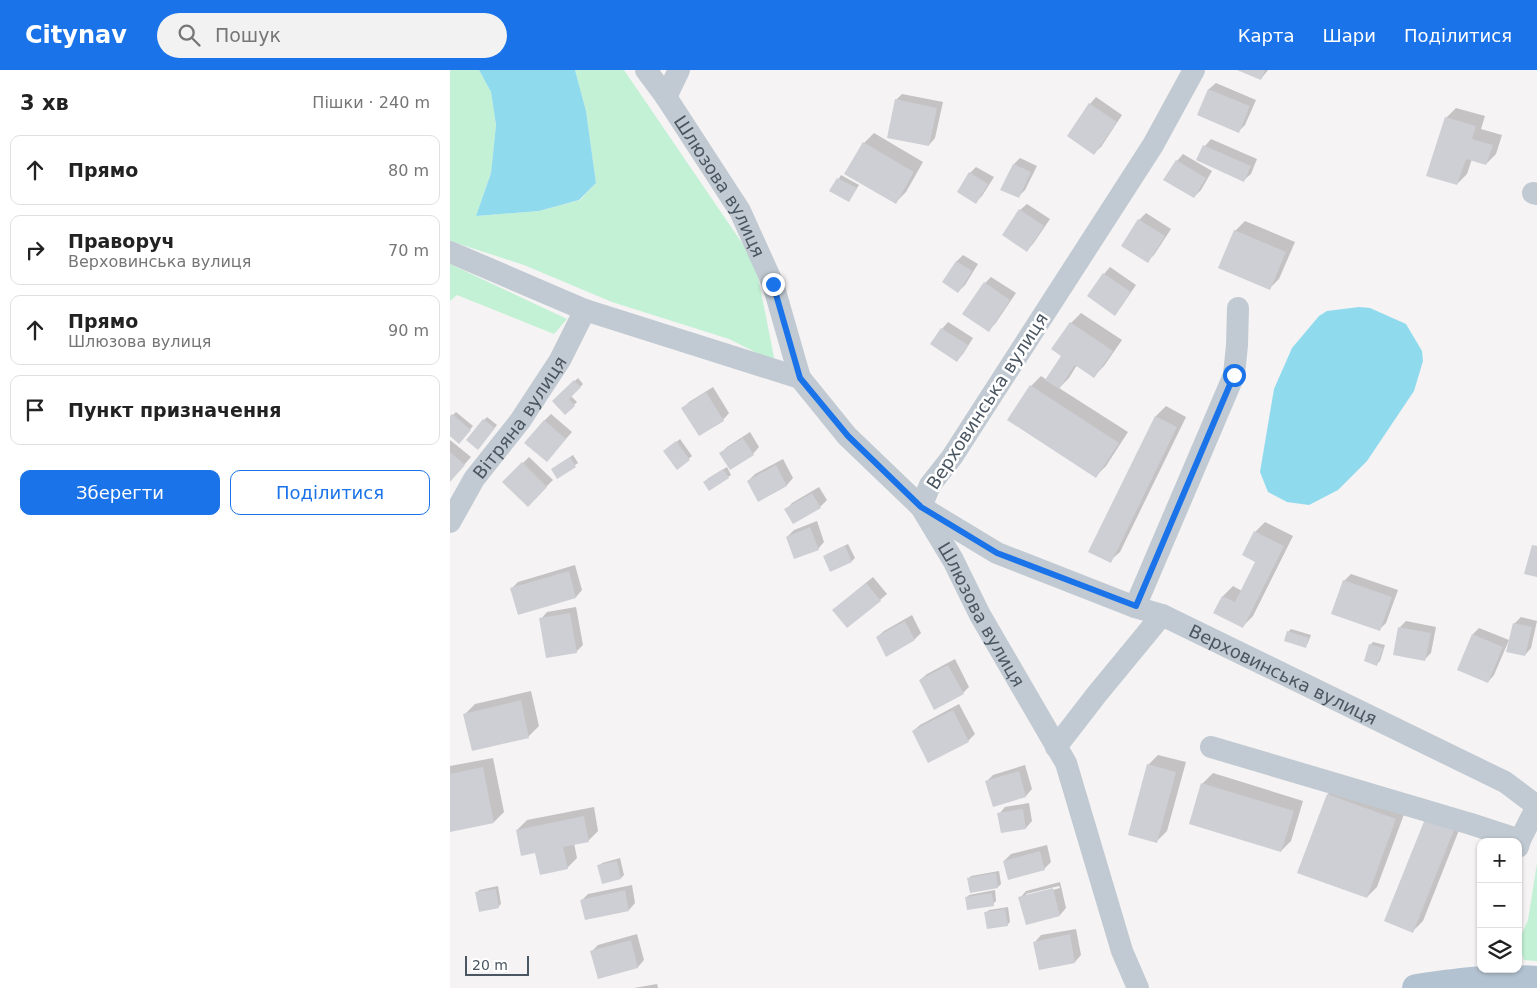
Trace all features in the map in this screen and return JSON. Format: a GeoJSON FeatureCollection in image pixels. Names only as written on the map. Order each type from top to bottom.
{"type":"FeatureCollection","features":[{"type":"Feature","properties":{"kind":"main road"},"geometry":{"type":"LineString","coordinates":[[1416,988],[1485,979],[1537,980]]}},
{"type":"Feature","properties":{"kind":"street","name":"Шлюзова вулиця"},"geometry":{"type":"LineString","coordinates":[[646,70],[666,97],[740,211],[773,284],[800,378],[848,436],[921,507],[954,560],[980,615],[1066,763],[1122,951],[1138,988]]}},
{"type":"Feature","properties":{"kind":"street"},"geometry":{"type":"LineString","coordinates":[[666,97],[679,70]]}},
{"type":"Feature","properties":{"kind":"street","name":"Верховинська вулиця"},"geometry":{"type":"LineString","coordinates":[[1194,70],[1153,145],[952,458],[930,485],[921,507],[997,553],[1162,615],[1504,782],[1537,806],[1522,838]]}},
{"type":"Feature","properties":{"kind":"street"},"geometry":{"type":"LineString","coordinates":[[450,252],[585,310],[800,378]]}},
{"type":"Feature","properties":{"kind":"street"},"geometry":{"type":"LineString","coordinates":[[1136,606],[1234,375],[1238,308]]}},
{"type":"Feature","properties":{"kind":"street","name":"Вітряна вулиця"},"geometry":{"type":"LineString","coordinates":[[450,522],[474,479],[520,421],[560,360],[585,310]]}},
{"type":"Feature","properties":{"kind":"street"},"geometry":{"type":"LineString","coordinates":[[1056,746],[1162,615]]}},
{"type":"Feature","properties":{"kind":"street"},"geometry":{"type":"LineString","coordinates":[[1211,747],[1471,824],[1505,838]]}},
{"type":"Feature","properties":{"kind":"green space"},"geometry":{"type":"Polygon","coordinates":[[[450,70],[479,70],[491,92],[496,125],[491,173],[476,216],[539,211],[580,200],[596,183],[586,111],[575,70],[624,70],[755,262],[775,362],[729,339],[612,302],[524,265],[450,241],[450,70]]]}},
{"type":"Feature","properties":{"kind":"green space"},"geometry":{"type":"Polygon","coordinates":[[[450,264],[567,319],[554,334],[457,295],[450,301],[450,264]]]}},
{"type":"Feature","properties":{"kind":"green space"},"geometry":{"type":"Polygon","coordinates":[[[1537,863],[1537,961],[1524,960],[1522,954],[1522,933],[1528,920],[1537,863]]]}},
{"type":"Feature","properties":{"kind":"water"},"geometry":{"type":"Polygon","coordinates":[[[479,70],[575,70],[586,111],[596,183],[579,200],[539,211],[476,216],[491,173],[496,125],[491,92],[479,70]]]}},
{"type":"Feature","properties":{"kind":"water"},"geometry":{"type":"Polygon","coordinates":[[[1359,307],[1370,308],[1406,324],[1422,351],[1423,361],[1414,391],[1367,461],[1338,490],[1309,505],[1287,502],[1268,492],[1260,472],[1274,389],[1292,348],[1319,316],[1327,311],[1359,307]]]}},
{"type":"Feature","properties":{"kind":"building"},"geometry":{"type":"Polygon","coordinates":[[[1237,70],[1265,70],[1261,80],[1237,70]]]}},
{"type":"Feature","properties":{"kind":"building"},"geometry":{"type":"Polygon","coordinates":[[[1208,89],[1250,106],[1239,133],[1197,115],[1208,89]]]}},
{"type":"Feature","properties":{"kind":"building"},"geometry":{"type":"Polygon","coordinates":[[[895,99],[937,108],[929,146],[887,138],[895,99]]]}},
{"type":"Feature","properties":{"kind":"building"},"geometry":{"type":"Polygon","coordinates":[[[1089,103],[1117,122],[1094,155],[1067,136],[1089,103]]]}},
{"type":"Feature","properties":{"kind":"building"},"geometry":{"type":"Polygon","coordinates":[[[1445,117],[1476,126],[1472,139],[1493,145],[1486,165],[1466,159],[1457,185],[1426,176],[1445,117]]]}},
{"type":"Feature","properties":{"kind":"building"},"geometry":{"type":"Polygon","coordinates":[[[863,142],[914,172],[896,204],[844,174],[863,142]]]}},
{"type":"Feature","properties":{"kind":"building"},"geometry":{"type":"Polygon","coordinates":[[[1203,145],[1251,166],[1244,182],[1196,160],[1203,145]]]}},
{"type":"Feature","properties":{"kind":"building"},"geometry":{"type":"Polygon","coordinates":[[[1176,160],[1206,178],[1194,198],[1163,180],[1176,160]]]}},
{"type":"Feature","properties":{"kind":"building"},"geometry":{"type":"Polygon","coordinates":[[[1013,164],[1031,172],[1019,198],[1000,190],[1013,164]]]}},
{"type":"Feature","properties":{"kind":"building"},"geometry":{"type":"Polygon","coordinates":[[[969,172],[988,184],[976,204],[957,192],[969,172]]]}},
{"type":"Feature","properties":{"kind":"building"},"geometry":{"type":"Polygon","coordinates":[[[837,178],[857,188],[849,202],[829,191],[837,178]]]}},
{"type":"Feature","properties":{"kind":"building"},"geometry":{"type":"Polygon","coordinates":[[[1019,209],[1044,226],[1027,252],[1002,235],[1019,209]]]}},
{"type":"Feature","properties":{"kind":"building"},"geometry":{"type":"Polygon","coordinates":[[[1138,219],[1165,236],[1148,263],[1121,246],[1138,219]]]}},
{"type":"Feature","properties":{"kind":"building"},"geometry":{"type":"Polygon","coordinates":[[[1234,230],[1286,252],[1270,290],[1218,268],[1234,230]]]}},
{"type":"Feature","properties":{"kind":"building"},"geometry":{"type":"Polygon","coordinates":[[[956,261],[972,271],[958,293],[942,282],[956,261]]]}},
{"type":"Feature","properties":{"kind":"building"},"geometry":{"type":"Polygon","coordinates":[[[1103,273],[1131,292],[1115,316],[1087,296],[1103,273]]]}},
{"type":"Feature","properties":{"kind":"building"},"geometry":{"type":"Polygon","coordinates":[[[984,282],[1010,300],[989,332],[962,314],[984,282]]]}},
{"type":"Feature","properties":{"kind":"building"},"geometry":{"type":"Polygon","coordinates":[[[1070,322],[1113,351],[1094,378],[1075,365],[1059,389],[1045,380],[1061,356],[1051,349],[1070,322]]]}},
{"type":"Feature","properties":{"kind":"building"},"geometry":{"type":"Polygon","coordinates":[[[941,328],[968,345],[957,362],[930,344],[941,328]]]}},
{"type":"Feature","properties":{"kind":"building"},"geometry":{"type":"Polygon","coordinates":[[[574,380],[581,387],[569,399],[575,406],[565,415],[552,401],[574,380]]]}},
{"type":"Feature","properties":{"kind":"building"},"geometry":{"type":"Polygon","coordinates":[[[1030,385],[1119,443],[1096,478],[1007,420],[1030,385]]]}},
{"type":"Feature","properties":{"kind":"building"},"geometry":{"type":"Polygon","coordinates":[[[706,392],[724,421],[699,436],[681,408],[706,392]]]}},
{"type":"Feature","properties":{"kind":"building"},"geometry":{"type":"Polygon","coordinates":[[[452,414],[471,430],[459,444],[450,436],[450,416],[452,414]]]}},
{"type":"Feature","properties":{"kind":"building"},"geometry":{"type":"Polygon","coordinates":[[[1155,416],[1177,427],[1111,563],[1088,552],[1155,416]]]}},
{"type":"Feature","properties":{"kind":"building"},"geometry":{"type":"Polygon","coordinates":[[[483,419],[495,428],[478,450],[466,440],[483,419]]]}},
{"type":"Feature","properties":{"kind":"building"},"geometry":{"type":"Polygon","coordinates":[[[544,420],[566,439],[547,462],[524,443],[544,420]]]}},
{"type":"Feature","properties":{"kind":"building"},"geometry":{"type":"Polygon","coordinates":[[[743,438],[754,455],[730,470],[719,453],[743,438]]]}},
{"type":"Feature","properties":{"kind":"building"},"geometry":{"type":"Polygon","coordinates":[[[676,441],[690,460],[677,470],[663,451],[676,441]]]}},
{"type":"Feature","properties":{"kind":"building"},"geometry":{"type":"Polygon","coordinates":[[[450,452],[465,465],[450,482],[450,452]]]}},
{"type":"Feature","properties":{"kind":"building"},"geometry":{"type":"Polygon","coordinates":[[[570,457],[576,467],[557,479],[551,469],[570,457]]]}},
{"type":"Feature","properties":{"kind":"building"},"geometry":{"type":"Polygon","coordinates":[[[522,462],[547,487],[528,507],[502,482],[522,462]]]}},
{"type":"Feature","properties":{"kind":"building"},"geometry":{"type":"Polygon","coordinates":[[[776,465],[787,486],[758,502],[747,481],[776,465]]]}},
{"type":"Feature","properties":{"kind":"building"},"geometry":{"type":"Polygon","coordinates":[[[723,469],[729,478],[709,491],[703,482],[723,469]]]}},
{"type":"Feature","properties":{"kind":"building"},"geometry":{"type":"Polygon","coordinates":[[[812,493],[821,508],[793,524],[784,509],[812,493]]]}},
{"type":"Feature","properties":{"kind":"building"},"geometry":{"type":"Polygon","coordinates":[[[810,527],[819,550],[794,559],[786,537],[810,527]]]}},
{"type":"Feature","properties":{"kind":"building"},"geometry":{"type":"Polygon","coordinates":[[[1254,531],[1284,546],[1243,628],[1213,613],[1222,596],[1235,602],[1255,562],[1242,555],[1254,531]]]}},
{"type":"Feature","properties":{"kind":"building"},"geometry":{"type":"Polygon","coordinates":[[[1532,545],[1537,546],[1537,577],[1524,574],[1532,545]]]}},
{"type":"Feature","properties":{"kind":"building"},"geometry":{"type":"Polygon","coordinates":[[[845,546],[852,562],[830,572],[823,556],[845,546]]]}},
{"type":"Feature","properties":{"kind":"building"},"geometry":{"type":"Polygon","coordinates":[[[569,571],[576,598],[518,615],[510,588],[569,571]]]}},
{"type":"Feature","properties":{"kind":"building"},"geometry":{"type":"Polygon","coordinates":[[[1343,580],[1392,597],[1380,631],[1331,614],[1343,580]]]}},
{"type":"Feature","properties":{"kind":"building"},"geometry":{"type":"Polygon","coordinates":[[[866,583],[881,601],[847,628],[832,610],[866,583]]]}},
{"type":"Feature","properties":{"kind":"building"},"geometry":{"type":"Polygon","coordinates":[[[570,613],[577,653],[546,658],[539,618],[570,613]]]}},
{"type":"Feature","properties":{"kind":"building"},"geometry":{"type":"Polygon","coordinates":[[[905,621],[915,640],[886,657],[876,637],[905,621]]]}},
{"type":"Feature","properties":{"kind":"building"},"geometry":{"type":"Polygon","coordinates":[[[1513,623],[1532,627],[1525,656],[1506,652],[1513,623]]]}},
{"type":"Feature","properties":{"kind":"building"},"geometry":{"type":"Polygon","coordinates":[[[1398,627],[1431,633],[1425,661],[1393,655],[1398,627]]]}},
{"type":"Feature","properties":{"kind":"building"},"geometry":{"type":"Polygon","coordinates":[[[1287,631],[1309,638],[1306,648],[1284,641],[1287,631]]]}},
{"type":"Feature","properties":{"kind":"building"},"geometry":{"type":"Polygon","coordinates":[[[1472,634],[1503,647],[1488,683],[1457,670],[1472,634]]]}},
{"type":"Feature","properties":{"kind":"building"},"geometry":{"type":"Polygon","coordinates":[[[1369,644],[1383,648],[1377,666],[1364,661],[1369,644]]]}},
{"type":"Feature","properties":{"kind":"building"},"geometry":{"type":"Polygon","coordinates":[[[948,665],[964,694],[934,710],[919,680],[948,665]]]}},
{"type":"Feature","properties":{"kind":"building"},"geometry":{"type":"Polygon","coordinates":[[[521,700],[529,738],[472,751],[463,714],[521,700]]]}},
{"type":"Feature","properties":{"kind":"building"},"geometry":{"type":"Polygon","coordinates":[[[953,710],[969,742],[928,763],[912,731],[953,710]]]}},
{"type":"Feature","properties":{"kind":"building"},"geometry":{"type":"Polygon","coordinates":[[[1147,764],[1176,772],[1157,843],[1128,835],[1147,764]]]}},
{"type":"Feature","properties":{"kind":"building"},"geometry":{"type":"Polygon","coordinates":[[[483,767],[494,823],[450,832],[450,774],[483,767]]]}},
{"type":"Feature","properties":{"kind":"building"},"geometry":{"type":"Polygon","coordinates":[[[1019,771],[1026,797],[993,807],[985,781],[1019,771]]]}},
{"type":"Feature","properties":{"kind":"building"},"geometry":{"type":"Polygon","coordinates":[[[1201,783],[1294,811],[1281,852],[1189,824],[1201,783]]]}},
{"type":"Feature","properties":{"kind":"building"},"geometry":{"type":"Polygon","coordinates":[[[1327,794],[1396,819],[1367,898],[1297,873],[1327,794]]]}},
{"type":"Feature","properties":{"kind":"building"},"geometry":{"type":"Polygon","coordinates":[[[1023,809],[1026,829],[1001,833],[997,813],[1023,809]]]}},
{"type":"Feature","properties":{"kind":"building"},"geometry":{"type":"Polygon","coordinates":[[[1427,814],[1456,825],[1413,933],[1384,921],[1427,814]]]}},
{"type":"Feature","properties":{"kind":"building"},"geometry":{"type":"Polygon","coordinates":[[[584,816],[589,842],[563,847],[568,869],[540,875],[535,853],[521,856],[516,830],[584,816]]]}},
{"type":"Feature","properties":{"kind":"building"},"geometry":{"type":"Polygon","coordinates":[[[1040,851],[1045,870],[1008,880],[1003,861],[1040,851]]]}},
{"type":"Feature","properties":{"kind":"building"},"geometry":{"type":"Polygon","coordinates":[[[617,861],[621,879],[602,884],[597,865],[617,861]]]}},
{"type":"Feature","properties":{"kind":"building"},"geometry":{"type":"Polygon","coordinates":[[[996,873],[998,888],[970,893],[967,878],[996,873]]]}},
{"type":"Feature","properties":{"kind":"building"},"geometry":{"type":"Polygon","coordinates":[[[1053,888],[1060,916],[1026,925],[1018,897],[1053,888]]]}},
{"type":"Feature","properties":{"kind":"building"},"geometry":{"type":"Polygon","coordinates":[[[496,889],[499,908],[479,912],[475,892],[496,889]]]}},
{"type":"Feature","properties":{"kind":"building"},"geometry":{"type":"Polygon","coordinates":[[[625,890],[629,911],[585,920],[580,900],[625,890]]]}},
{"type":"Feature","properties":{"kind":"building"},"geometry":{"type":"Polygon","coordinates":[[[992,893],[994,906],[967,910],[965,897],[992,893]]]}},
{"type":"Feature","properties":{"kind":"building"},"geometry":{"type":"Polygon","coordinates":[[[1005,909],[1008,926],[987,929],[984,912],[1005,909]]]}},
{"type":"Feature","properties":{"kind":"building"},"geometry":{"type":"Polygon","coordinates":[[[1070,934],[1075,963],[1039,970],[1033,942],[1070,934]]]}},
{"type":"Feature","properties":{"kind":"building"},"geometry":{"type":"Polygon","coordinates":[[[631,940],[638,968],[598,979],[590,951],[631,940]]]}},
{"type":"Feature","properties":{"kind":"route"},"geometry":{"type":"LineString","coordinates":[[773,284],[800,378],[848,436],[921,507],[997,553],[1136,606],[1234,375]]}}]}
